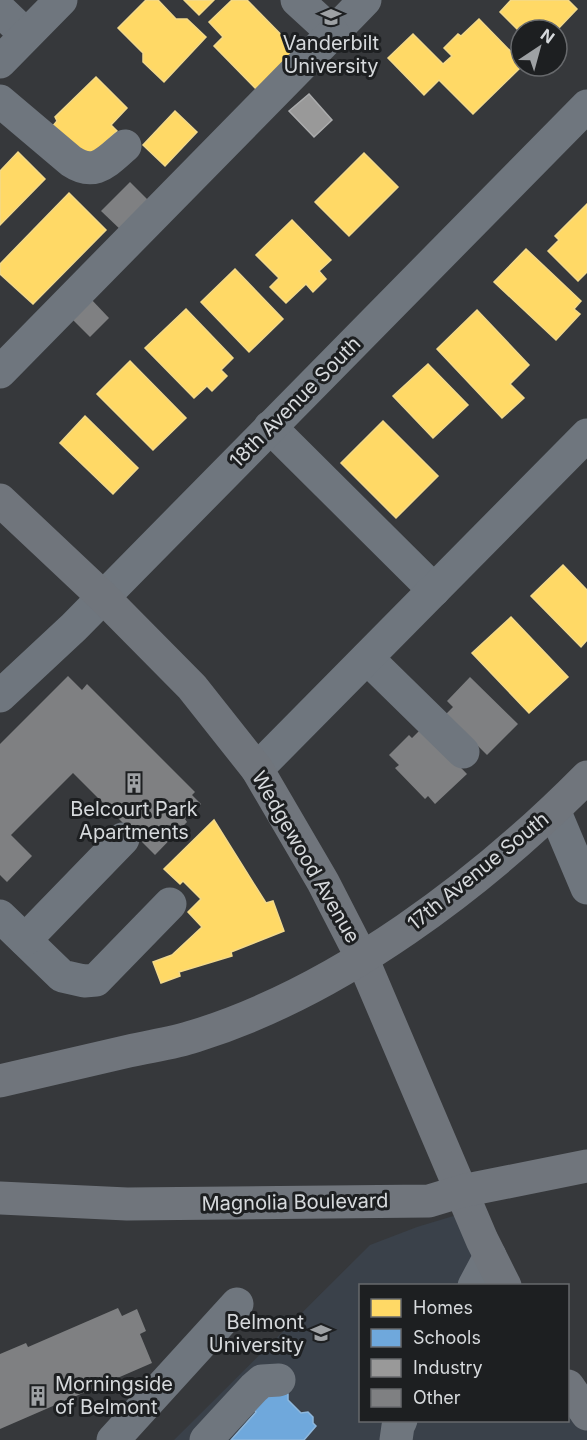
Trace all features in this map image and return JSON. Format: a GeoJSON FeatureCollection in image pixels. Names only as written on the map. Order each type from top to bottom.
{"type":"FeatureCollection","features":[{"type":"Feature","properties":{"kind":"main road","name":"Wedgewood Avenue"},"geometry":{"type":"LineString","coordinates":[[0,500],[103,597],[192,687],[257,769],[323,882],[362,958],[504,1284]]}},
{"type":"Feature","properties":{"kind":"main road","name":"17th Avenue South"},"geometry":{"type":"LineString","coordinates":[[362,958],[471,880],[554,810],[587,777]]}},
{"type":"Feature","properties":{"kind":"main road"},"geometry":{"type":"LineString","coordinates":[[0,1081],[194,1036],[254,1014],[312,986],[362,958]]}},
{"type":"Feature","properties":{"kind":"main road","name":"Magnolia Boulevard"},"geometry":{"type":"LineString","coordinates":[[0,1198],[128,1204],[429,1201],[462,1191],[587,1166]]}},
{"type":"Feature","properties":{"kind":"main road"},"geometry":{"type":"LineString","coordinates":[[569,1389],[587,1414]]}},
{"type":"Feature","properties":{"kind":"street"},"geometry":{"type":"LineString","coordinates":[[0,62],[61,0]]}},
{"type":"Feature","properties":{"kind":"street"},"geometry":{"type":"LineString","coordinates":[[297,0],[333,33]]}},
{"type":"Feature","properties":{"kind":"street"},"geometry":{"type":"LineString","coordinates":[[0,372],[365,0]]}},
{"type":"Feature","properties":{"kind":"street"},"geometry":{"type":"LineString","coordinates":[[0,10],[26,35]]}},
{"type":"Feature","properties":{"kind":"street"},"geometry":{"type":"LineString","coordinates":[[0,100],[70,161],[82,167],[97,168],[125,146]]}},
{"type":"Feature","properties":{"kind":"street","name":"18th Avenue South"},"geometry":{"type":"LineString","coordinates":[[0,696],[103,597],[587,106]]}},
{"type":"Feature","properties":{"kind":"street"},"geometry":{"type":"LineString","coordinates":[[270,427],[434,590]]}},
{"type":"Feature","properties":{"kind":"street"},"geometry":{"type":"LineString","coordinates":[[257,769],[587,435]]}},
{"type":"Feature","properties":{"kind":"street"},"geometry":{"type":"LineString","coordinates":[[367,658],[464,752]]}},
{"type":"Feature","properties":{"kind":"street"},"geometry":{"type":"LineString","coordinates":[[554,810],[587,888]]}},
{"type":"Feature","properties":{"kind":"street"},"geometry":{"type":"LineString","coordinates":[[25,940],[123,839]]}},
{"type":"Feature","properties":{"kind":"street"},"geometry":{"type":"LineString","coordinates":[[0,916],[62,976],[84,981],[96,980],[170,904]]}},
{"type":"Feature","properties":{"kind":"street"},"geometry":{"type":"LineString","coordinates":[[475,1284],[490,1256]]}},
{"type":"Feature","properties":{"kind":"street"},"geometry":{"type":"LineString","coordinates":[[113,1440],[237,1304]]}},
{"type":"Feature","properties":{"kind":"street"},"geometry":{"type":"LineString","coordinates":[[206,1440],[262,1381],[279,1380]]}},
{"type":"Feature","properties":{"kind":"street"},"geometry":{"type":"LineString","coordinates":[[396,1440],[400,1422]]}},
{"type":"Feature","properties":{"kind":"shaded area","name":"Belmont University"},"geometry":{"type":"Polygon","coordinates":[[[470,1211],[507,1284],[359,1284],[359,1422],[569,1422],[569,1381],[587,1407],[587,1440],[174,1440],[370,1245],[417,1227],[470,1211]]]}},
{"type":"Feature","properties":{"kind":"building: Homes"},"geometry":{"type":"Polygon","coordinates":[[[146,0],[158,0],[176,19],[187,19],[206,37],[164,82],[143,62],[143,53],[118,28],[146,0]]]}},
{"type":"Feature","properties":{"kind":"building: Homes"},"geometry":{"type":"Polygon","coordinates":[[[184,0],[214,0],[199,15],[184,0]]]}},
{"type":"Feature","properties":{"kind":"building: Homes"},"geometry":{"type":"Polygon","coordinates":[[[232,0],[247,0],[301,55],[261,94],[214,46],[223,37],[209,22],[232,0]]]}},
{"type":"Feature","properties":{"kind":"building: Homes"},"geometry":{"type":"Polygon","coordinates":[[[511,0],[568,0],[577,9],[568,18],[509,18],[509,21],[500,12],[511,0]]]}},
{"type":"Feature","properties":{"kind":"building: Homes"},"geometry":{"type":"Polygon","coordinates":[[[479,19],[509,50],[510,78],[473,114],[439,80],[424,95],[388,58],[413,34],[443,64],[452,56],[444,48],[458,34],[461,36],[479,19]]]}},
{"type":"Feature","properties":{"kind":"building: Homes"},"geometry":{"type":"Polygon","coordinates":[[[96,77],[127,108],[111,125],[117,131],[91,156],[51,128],[57,121],[55,117],[96,77]]]}},
{"type":"Feature","properties":{"kind":"building: Homes"},"geometry":{"type":"Polygon","coordinates":[[[175,111],[197,132],[165,166],[143,145],[175,111]]]}},
{"type":"Feature","properties":{"kind":"building: Homes"},"geometry":{"type":"Polygon","coordinates":[[[18,152],[45,179],[0,225],[0,171],[18,152]]]}},
{"type":"Feature","properties":{"kind":"building: Homes"},"geometry":{"type":"Polygon","coordinates":[[[364,153],[398,187],[349,236],[315,202],[364,153]]]}},
{"type":"Feature","properties":{"kind":"building: Homes"},"geometry":{"type":"Polygon","coordinates":[[[69,193],[106,230],[33,304],[0,274],[0,264],[69,193]]]}},
{"type":"Feature","properties":{"kind":"building: Homes"},"geometry":{"type":"Polygon","coordinates":[[[587,204],[587,272],[578,281],[548,251],[559,240],[555,236],[587,204]]]}},
{"type":"Feature","properties":{"kind":"building: Homes"},"geometry":{"type":"Polygon","coordinates":[[[292,220],[331,260],[319,271],[326,279],[313,292],[306,284],[286,303],[270,287],[279,278],[256,255],[292,220]]]}},
{"type":"Feature","properties":{"kind":"building: Homes"},"geometry":{"type":"Polygon","coordinates":[[[526,249],[581,301],[574,309],[580,314],[556,340],[494,282],[526,249]]]}},
{"type":"Feature","properties":{"kind":"building: Homes"},"geometry":{"type":"Polygon","coordinates":[[[235,269],[283,319],[249,352],[201,302],[235,269]]]}},
{"type":"Feature","properties":{"kind":"building: Homes"},"geometry":{"type":"Polygon","coordinates":[[[186,309],[233,358],[221,370],[227,376],[212,391],[207,386],[194,398],[145,348],[186,309]]]}},
{"type":"Feature","properties":{"kind":"building: Homes"},"geometry":{"type":"Polygon","coordinates":[[[477,310],[529,365],[510,384],[524,398],[502,418],[437,349],[477,310]]]}},
{"type":"Feature","properties":{"kind":"building: Homes"},"geometry":{"type":"Polygon","coordinates":[[[130,361],[186,418],[153,450],[97,394],[130,361]]]}},
{"type":"Feature","properties":{"kind":"building: Homes"},"geometry":{"type":"Polygon","coordinates":[[[428,364],[468,405],[433,438],[393,396],[428,364]]]}},
{"type":"Feature","properties":{"kind":"building: Homes"},"geometry":{"type":"Polygon","coordinates":[[[85,416],[138,468],[113,494],[60,443],[85,416]]]}},
{"type":"Feature","properties":{"kind":"building: Homes"},"geometry":{"type":"Polygon","coordinates":[[[383,421],[438,476],[396,518],[341,463],[383,421]]]}},
{"type":"Feature","properties":{"kind":"building: Homes"},"geometry":{"type":"Polygon","coordinates":[[[563,565],[587,590],[587,640],[581,647],[531,596],[563,565]]]}},
{"type":"Feature","properties":{"kind":"building: Homes"},"geometry":{"type":"Polygon","coordinates":[[[511,617],[568,677],[529,713],[472,653],[511,617]]]}},
{"type":"Feature","properties":{"kind":"building: Homes"},"geometry":{"type":"Polygon","coordinates":[[[214,820],[266,903],[273,901],[284,931],[231,952],[232,956],[179,972],[180,976],[161,983],[153,962],[172,955],[202,927],[188,912],[201,899],[183,881],[180,884],[164,869],[214,820]]]}},
{"type":"Feature","properties":{"kind":"building: Schools"},"geometry":{"type":"Polygon","coordinates":[[[274,1387],[283,1389],[288,1394],[288,1400],[301,1413],[308,1412],[313,1417],[313,1423],[316,1426],[304,1440],[231,1440],[256,1412],[254,1410],[274,1387]]]}},
{"type":"Feature","properties":{"kind":"building: Industry"},"geometry":{"type":"Polygon","coordinates":[[[309,94],[332,120],[314,137],[289,111],[309,94]]]}},
{"type":"Feature","properties":{"kind":"building: Other"},"geometry":{"type":"Polygon","coordinates":[[[130,182],[151,203],[123,232],[101,211],[130,182]]]}},
{"type":"Feature","properties":{"kind":"building: Other"},"geometry":{"type":"Polygon","coordinates":[[[90,298],[109,318],[90,337],[71,318],[90,298]]]}},
{"type":"Feature","properties":{"kind":"building: Other","name":"Belcourt Park Apartments"},"geometry":{"type":"Polygon","coordinates":[[[68,676],[82,690],[87,684],[195,792],[192,795],[201,804],[185,819],[187,822],[155,855],[73,773],[11,835],[32,856],[7,882],[0,875],[0,744],[68,676]]]}},
{"type":"Feature","properties":{"kind":"building: Other"},"geometry":{"type":"Polygon","coordinates":[[[470,677],[518,724],[487,755],[446,714],[453,707],[447,701],[470,677]]]}},
{"type":"Feature","properties":{"kind":"building: Other"},"geometry":{"type":"Polygon","coordinates":[[[419,731],[428,734],[467,774],[435,804],[428,796],[425,799],[395,768],[399,765],[389,755],[409,735],[412,738],[419,731]]]}},
{"type":"Feature","properties":{"kind":"building: Other","name":"Morningside of Belmont"},"geometry":{"type":"Polygon","coordinates":[[[118,1308],[122,1316],[137,1309],[146,1331],[140,1334],[152,1363],[0,1429],[0,1354],[26,1343],[28,1347],[118,1308]]]}},
{"type":"Feature","properties":{"kind":"place","name":"Vanderbilt University"},"geometry":{"type":"Point","coordinates":[331,17]}},
{"type":"Feature","properties":{"kind":"place","name":"Belcourt Park Apartments"},"geometry":{"type":"Point","coordinates":[134,783]}},
{"type":"Feature","properties":{"kind":"place","name":"Belmont University"},"geometry":{"type":"Point","coordinates":[321,1333]}},
{"type":"Feature","properties":{"kind":"place","name":"Morningside of Belmont"},"geometry":{"type":"Point","coordinates":[38,1396]}}]}
